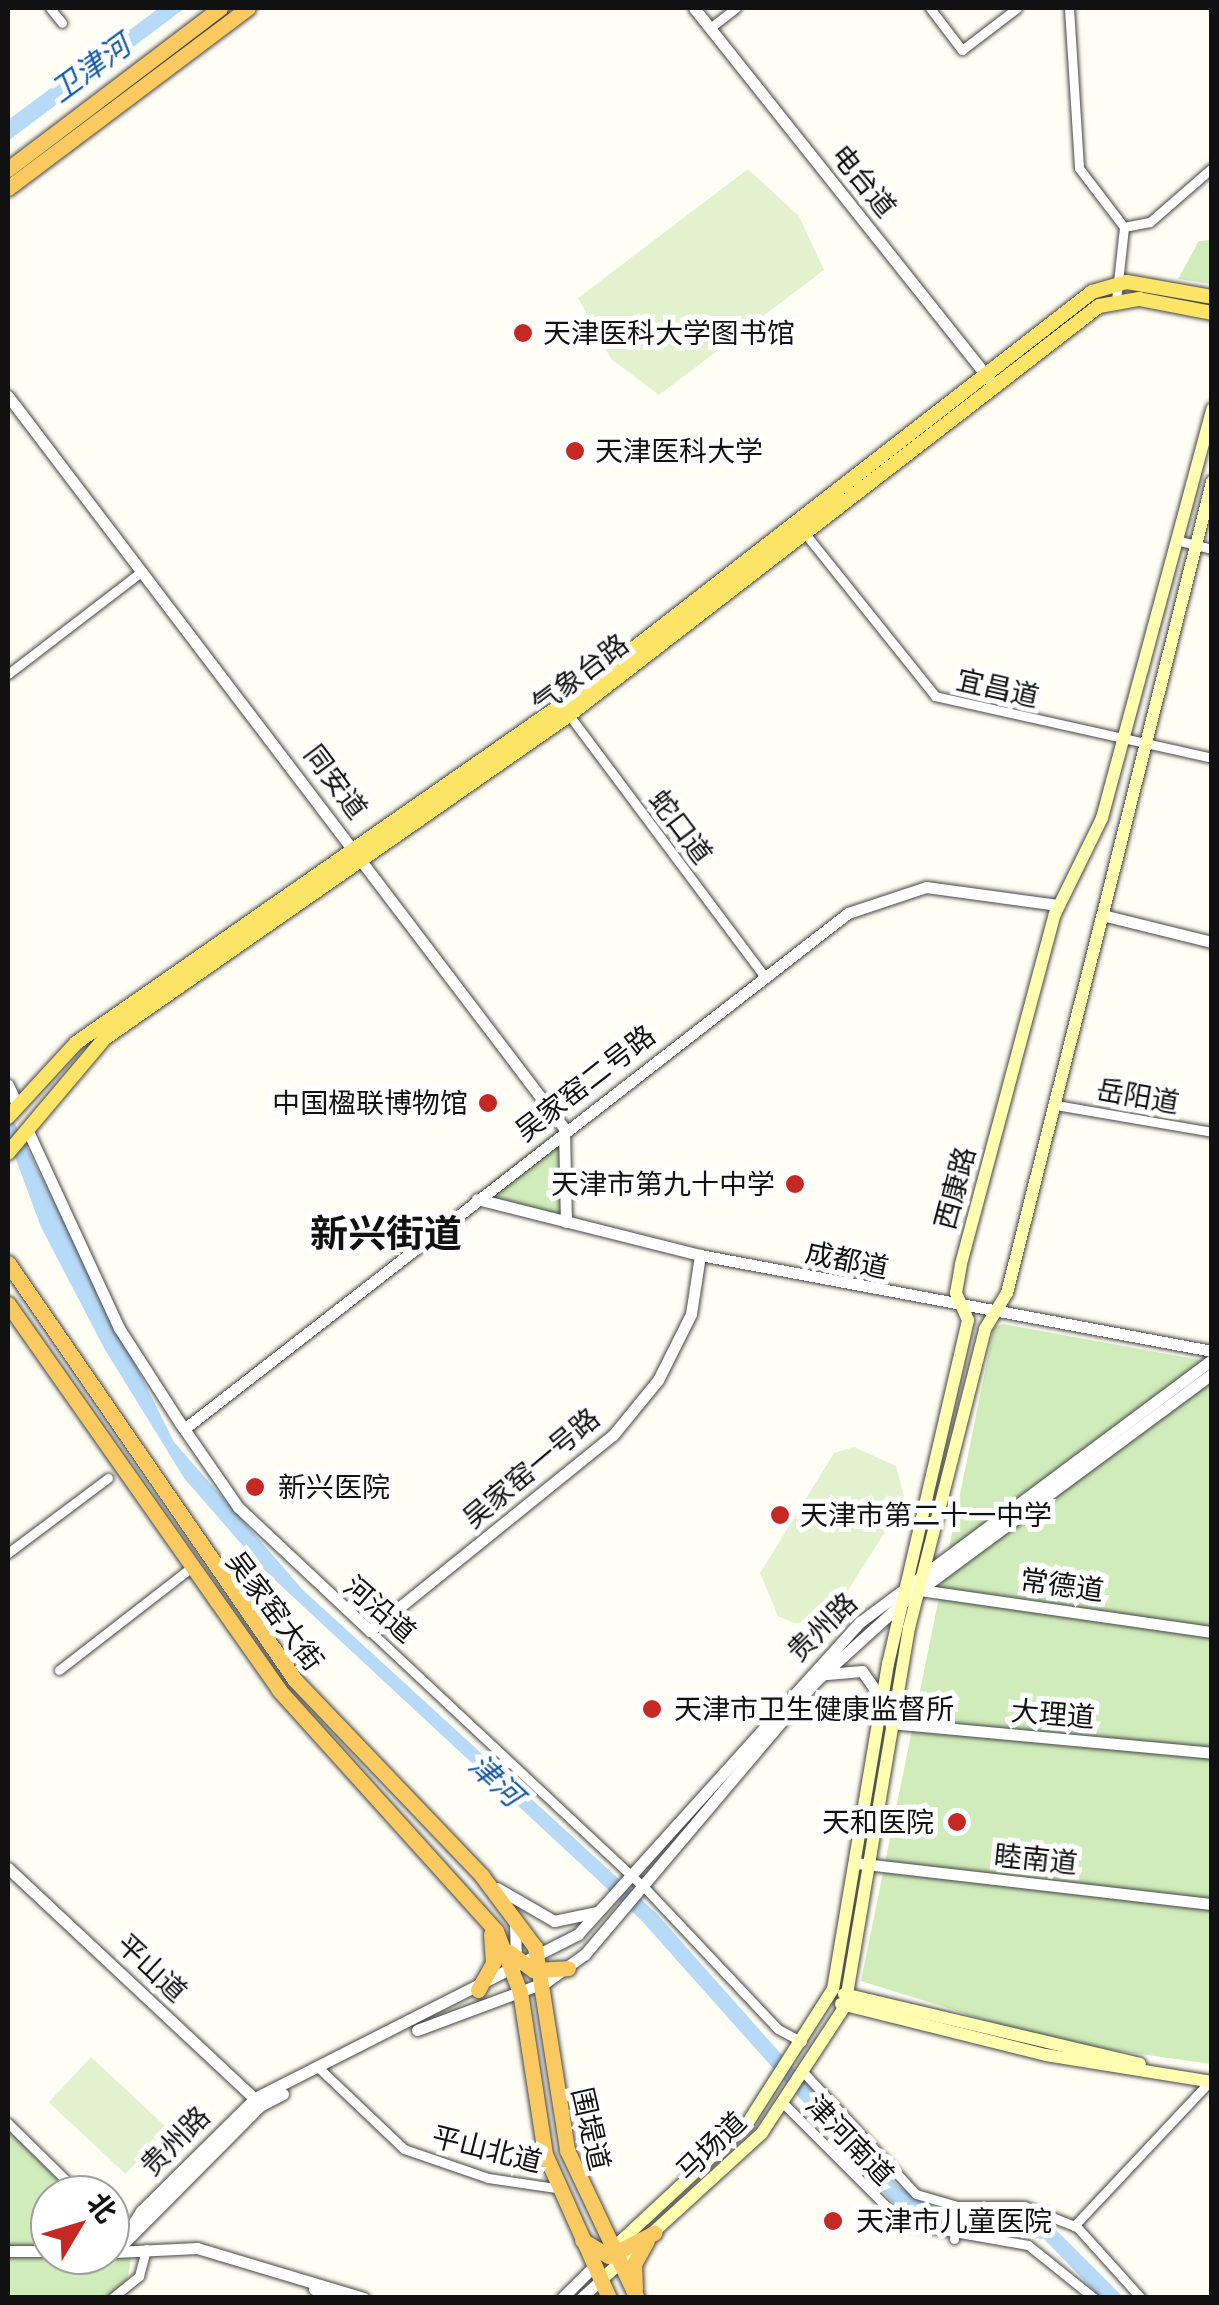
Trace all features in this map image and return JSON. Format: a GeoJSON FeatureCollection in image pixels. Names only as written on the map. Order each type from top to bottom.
{"type":"FeatureCollection","features":[{"type":"Feature","properties":{"kind":"highway"},"geometry":{"type":"LineString","coordinates":[[8,169],[220,8]]}},
{"type":"Feature","properties":{"kind":"highway"},"geometry":{"type":"LineString","coordinates":[[8,188],[248,8]]}},
{"type":"Feature","properties":{"kind":"highway","name":"吴家窑大街"},"geometry":{"type":"LineString","coordinates":[[8,1263],[295,1680],[482,1876],[512,1913],[528,1966],[520,1992]]}},
{"type":"Feature","properties":{"kind":"highway","name":"吴家窑大街"},"geometry":{"type":"LineString","coordinates":[[8,1304],[188,1569],[279,1690],[484,1912],[528,1966]]}},
{"type":"Feature","properties":{"kind":"highway"},"geometry":{"type":"LineString","coordinates":[[481,1994],[494,1950],[484,1912]]}},
{"type":"Feature","properties":{"kind":"highway"},"geometry":{"type":"LineString","coordinates":[[528,1966],[568,1968]]}},
{"type":"Feature","properties":{"kind":"highway","name":"围堤道"},"geometry":{"type":"LineString","coordinates":[[528,1966],[560,2124],[609,2262],[610,2298]]}},
{"type":"Feature","properties":{"kind":"highway","name":"围堤道"},"geometry":{"type":"LineString","coordinates":[[520,1992],[556,2188],[570,2225],[609,2262],[637,2298]]}},
{"type":"Feature","properties":{"kind":"highway"},"geometry":{"type":"LineString","coordinates":[[609,2262],[648,2227]]}},
{"type":"Feature","properties":{"kind":"highway"},"geometry":{"type":"LineString","coordinates":[[637,2298],[634,2264],[648,2227]]}},
{"type":"Feature","properties":{"kind":"main road","name":"气象台路"},"geometry":{"type":"LineString","coordinates":[[565,710],[794,521],[990,380],[1116,283]]}},
{"type":"Feature","properties":{"kind":"main road"},"geometry":{"type":"LineString","coordinates":[[1116,283],[1212,298]]}},
{"type":"Feature","properties":{"kind":"main road","name":"气象台路"},"geometry":{"type":"LineString","coordinates":[[13,1110],[76,1043],[565,710],[805,533],[990,380],[1116,300]]}},
{"type":"Feature","properties":{"kind":"main road"},"geometry":{"type":"LineString","coordinates":[[1116,300],[1212,312]]}},
{"type":"Feature","properties":{"kind":"main road","name":"西康路"},"geometry":{"type":"LineString","coordinates":[[843,1998],[850,1894],[863,1864],[965,1310],[960,1264],[1058,906],[1082,873],[1122,740],[1212,408]]}},
{"type":"Feature","properties":{"kind":"main road","name":"西康路"},"geometry":{"type":"LineString","coordinates":[[843,1998],[852,1966],[882,1702],[902,1604],[926,1570],[1056,1105],[1106,916],[1107,871],[1212,482]]}},
{"type":"Feature","properties":{"kind":"main road","name":"气象台路"},"geometry":{"type":"LineString","coordinates":[[8,1153],[94,1046],[356,850]]}},
{"type":"Feature","properties":{"kind":"main road"},"geometry":{"type":"LineString","coordinates":[[852,1966],[856,1986],[873,2006]]}},
{"type":"Feature","properties":{"kind":"main road"},"geometry":{"type":"LineString","coordinates":[[843,1998],[1211,2080]]}},
{"type":"Feature","properties":{"kind":"main road","name":"马场道"},"geometry":{"type":"LineString","coordinates":[[648,2227],[771,2094],[843,1998]]}},
{"type":"Feature","properties":{"kind":"main road","name":"马场道"},"geometry":{"type":"LineString","coordinates":[[648,2227],[785,2105],[806,2075],[843,1998]]}},
{"type":"Feature","properties":{"kind":"main road"},"geometry":{"type":"LineString","coordinates":[[806,2075],[846,2022],[873,2006]]}},
{"type":"Feature","properties":{"kind":"street"},"geometry":{"type":"LineString","coordinates":[[50,8],[62,23]]}},
{"type":"Feature","properties":{"kind":"street","name":"电台道"},"geometry":{"type":"LineString","coordinates":[[694,8],[990,380]]}},
{"type":"Feature","properties":{"kind":"street"},"geometry":{"type":"LineString","coordinates":[[710,28],[736,8]]}},
{"type":"Feature","properties":{"kind":"street"},"geometry":{"type":"LineString","coordinates":[[930,8],[962,50],[1018,8]]}},
{"type":"Feature","properties":{"kind":"street"},"geometry":{"type":"LineString","coordinates":[[1069,8],[1079,168],[1124,227],[1116,300]]}},
{"type":"Feature","properties":{"kind":"street"},"geometry":{"type":"LineString","coordinates":[[1124,227],[1150,222],[1212,168]]}},
{"type":"Feature","properties":{"kind":"street"},"geometry":{"type":"LineString","coordinates":[[1200,178],[1212,182]]}},
{"type":"Feature","properties":{"kind":"street","name":"同安道"},"geometry":{"type":"LineString","coordinates":[[8,396],[564,1128]]}},
{"type":"Feature","properties":{"kind":"street","name":"宜昌道"},"geometry":{"type":"LineString","coordinates":[[794,521],[935,696],[1212,758]]}},
{"type":"Feature","properties":{"kind":"street"},"geometry":{"type":"LineString","coordinates":[[1176,540],[1212,550]]}},
{"type":"Feature","properties":{"kind":"street"},"geometry":{"type":"LineString","coordinates":[[8,674],[142,572]]}},
{"type":"Feature","properties":{"kind":"street","name":"蛇口道"},"geometry":{"type":"LineString","coordinates":[[565,710],[765,977]]}},
{"type":"Feature","properties":{"kind":"street","name":"吴家窑二号路"},"geometry":{"type":"LineString","coordinates":[[184,1429],[564,1128],[848,914],[895,892],[938,888],[1058,906]]}},
{"type":"Feature","properties":{"kind":"street"},"geometry":{"type":"LineString","coordinates":[[1106,916],[1212,942]]}},
{"type":"Feature","properties":{"kind":"street"},"geometry":{"type":"LineString","coordinates":[[8,1085],[13,1110]]}},
{"type":"Feature","properties":{"kind":"street","name":"岳阳道"},"geometry":{"type":"LineString","coordinates":[[1056,1105],[1212,1132]]}},
{"type":"Feature","properties":{"kind":"street"},"geometry":{"type":"LineString","coordinates":[[564,1128],[566,1222]]}},
{"type":"Feature","properties":{"kind":"street","name":"河沿道"},"geometry":{"type":"LineString","coordinates":[[26,1131],[119,1328],[238,1507],[646,1888],[778,2030],[805,2044]]}},
{"type":"Feature","properties":{"kind":"street","name":"成都道"},"geometry":{"type":"LineString","coordinates":[[477,1198],[700,1256],[995,1316],[1207,1349]]}},
{"type":"Feature","properties":{"kind":"street","name":"吴家窑一号路"},"geometry":{"type":"LineString","coordinates":[[370,1630],[614,1435],[658,1380],[691,1314],[700,1256]]}},
{"type":"Feature","properties":{"kind":"street"},"geometry":{"type":"LineString","coordinates":[[926,1570],[1212,1360]]}},
{"type":"Feature","properties":{"kind":"street","name":"贵州路"},"geometry":{"type":"LineString","coordinates":[[130,2229],[257,2102],[481,1994],[528,1966],[609,1905],[815,1666],[914,1586],[1212,1374]]}},
{"type":"Feature","properties":{"kind":"street"},"geometry":{"type":"LineString","coordinates":[[1190,1390],[1212,1387]]}},
{"type":"Feature","properties":{"kind":"street"},"geometry":{"type":"LineString","coordinates":[[8,1554],[108,1478]]}},
{"type":"Feature","properties":{"kind":"street"},"geometry":{"type":"LineString","coordinates":[[59,1670],[188,1569]]}},
{"type":"Feature","properties":{"kind":"street","name":"常德道"},"geometry":{"type":"LineString","coordinates":[[914,1586],[1212,1632]]}},
{"type":"Feature","properties":{"kind":"street","name":"贵州路"},"geometry":{"type":"LineString","coordinates":[[568,1968],[622,1916],[815,1682],[902,1604]]}},
{"type":"Feature","properties":{"kind":"street"},"geometry":{"type":"LineString","coordinates":[[815,1682],[862,1671],[882,1702]]}},
{"type":"Feature","properties":{"kind":"street","name":"大理道"},"geometry":{"type":"LineString","coordinates":[[890,1724],[1212,1754]]}},
{"type":"Feature","properties":{"kind":"street","name":"睦南道"},"geometry":{"type":"LineString","coordinates":[[863,1864],[1212,1904]]}},
{"type":"Feature","properties":{"kind":"street","name":"平山道"},"geometry":{"type":"LineString","coordinates":[[8,1868],[257,2102]]}},
{"type":"Feature","properties":{"kind":"street"},"geometry":{"type":"LineString","coordinates":[[482,1876],[554,1921],[609,1905]]}},
{"type":"Feature","properties":{"kind":"street","name":"贵州路"},"geometry":{"type":"LineString","coordinates":[[481,1994],[520,1992],[528,1966]]}},
{"type":"Feature","properties":{"kind":"street","name":"平山北道"},"geometry":{"type":"LineString","coordinates":[[322,2072],[404,2149],[488,2178],[556,2188]]}},
{"type":"Feature","properties":{"kind":"street"},"geometry":{"type":"LineString","coordinates":[[806,2075],[916,2194],[957,2206],[1005,2203],[1074,2226],[1140,2298]]}},
{"type":"Feature","properties":{"kind":"street"},"geometry":{"type":"LineString","coordinates":[[1074,2226],[1211,2080]]}},
{"type":"Feature","properties":{"kind":"street","name":"津河南道"},"geometry":{"type":"LineString","coordinates":[[785,2105],[904,2223],[954,2239],[1049,2253],[1094,2298]]}},
{"type":"Feature","properties":{"kind":"street"},"geometry":{"type":"LineString","coordinates":[[8,2123],[61,2175]]}},
{"type":"Feature","properties":{"kind":"street"},"geometry":{"type":"LineString","coordinates":[[954,2239],[957,2206]]}},
{"type":"Feature","properties":{"kind":"street"},"geometry":{"type":"LineString","coordinates":[[147,2211],[148,2241],[169,2251],[200,2254],[338,2298]]}},
{"type":"Feature","properties":{"kind":"street","name":"贵州路"},"geometry":{"type":"LineString","coordinates":[[130,2235],[147,2211]]}},
{"type":"Feature","properties":{"kind":"street"},"geometry":{"type":"LineString","coordinates":[[112,2298],[139,2276],[145,2251],[134,2232]]}},
{"type":"Feature","properties":{"kind":"street"},"geometry":{"type":"LineString","coordinates":[[130,2250],[226,2254],[364,2298]]}},
{"type":"Feature","properties":{"kind":"street"},"geometry":{"type":"LineString","coordinates":[[562,2298],[609,2262]]}},
{"type":"Feature","properties":{"kind":"street"},"geometry":{"type":"LineString","coordinates":[[581,2298],[609,2262]]}},
{"type":"Feature","properties":{"kind":"green space"},"geometry":{"type":"Polygon","coordinates":[[[748,169],[799,216],[824,270],[659,395],[611,359],[578,298],[748,169]]]}},
{"type":"Feature","properties":{"kind":"green space"},"geometry":{"type":"Polygon","coordinates":[[[1211,240],[1211,284],[1178,279],[1199,241],[1211,240]]]}},
{"type":"Feature","properties":{"kind":"green space"},"geometry":{"type":"Polygon","coordinates":[[[565,1124],[567,1218],[478,1193],[565,1124]]]}},
{"type":"Feature","properties":{"kind":"green space"},"geometry":{"type":"Polygon","coordinates":[[[1003,1324],[1211,1362],[1211,2064],[1056,2042],[861,1981],[994,1327],[1003,1324]]]}},
{"type":"Feature","properties":{"kind":"green space"},"geometry":{"type":"Polygon","coordinates":[[[854,1447],[896,1466],[905,1500],[828,1622],[794,1623],[778,1616],[760,1573],[834,1453],[854,1447]]]}},
{"type":"Feature","properties":{"kind":"green space"},"geometry":{"type":"Polygon","coordinates":[[[91,2057],[168,2129],[126,2174],[49,2102],[91,2057]]]}},
{"type":"Feature","properties":{"kind":"green space"},"geometry":{"type":"Polygon","coordinates":[[[8,2126],[58,2175],[30,2175],[30,2275],[128,2275],[124,2297],[8,2297],[8,2126]]]}},
{"type":"Feature","properties":{"kind":"water","name":"卫津河"},"geometry":{"type":"Polygon","coordinates":[[[159,8],[185,8],[8,141],[8,120],[159,8]]]}},
{"type":"Feature","properties":{"kind":"water","name":"津河"},"geometry":{"type":"Polygon","coordinates":[[[8,1110],[174,1442],[303,1590],[656,1913],[898,2186],[938,2209],[1054,2228],[1123,2297],[1100,2297],[1044,2239],[935,2228],[894,2204],[641,1920],[263,1569],[184,1478],[104,1348],[41,1227],[8,1138],[8,1110]]]}},
{"type":"Feature","properties":{"kind":"place","name":"天津医科大学图书馆"},"geometry":{"type":"Point","coordinates":[523,333]}},
{"type":"Feature","properties":{"kind":"place","name":"天津医科大学"},"geometry":{"type":"Point","coordinates":[575,451]}},
{"type":"Feature","properties":{"kind":"place","name":"中国楹联博物馆"},"geometry":{"type":"Point","coordinates":[488,1103]}},
{"type":"Feature","properties":{"kind":"place","name":"天津市第九十中学"},"geometry":{"type":"Point","coordinates":[795,1184]}},
{"type":"Feature","properties":{"kind":"place","name":"新兴医院"},"geometry":{"type":"Point","coordinates":[255,1487]}},
{"type":"Feature","properties":{"kind":"place","name":"天津市第二十一中学"},"geometry":{"type":"Point","coordinates":[780,1515]}},
{"type":"Feature","properties":{"kind":"place","name":"天津市卫生健康监督所"},"geometry":{"type":"Point","coordinates":[652,1709]}},
{"type":"Feature","properties":{"kind":"place","name":"天和医院"},"geometry":{"type":"Point","coordinates":[957,1822]}},
{"type":"Feature","properties":{"kind":"place","name":"天津市儿童医院"},"geometry":{"type":"Point","coordinates":[833,2221]}},
{"type":"Feature","properties":{"kind":"district","name":"新兴街道"},"geometry":{"type":"Point","coordinates":[386,1234]}}]}
